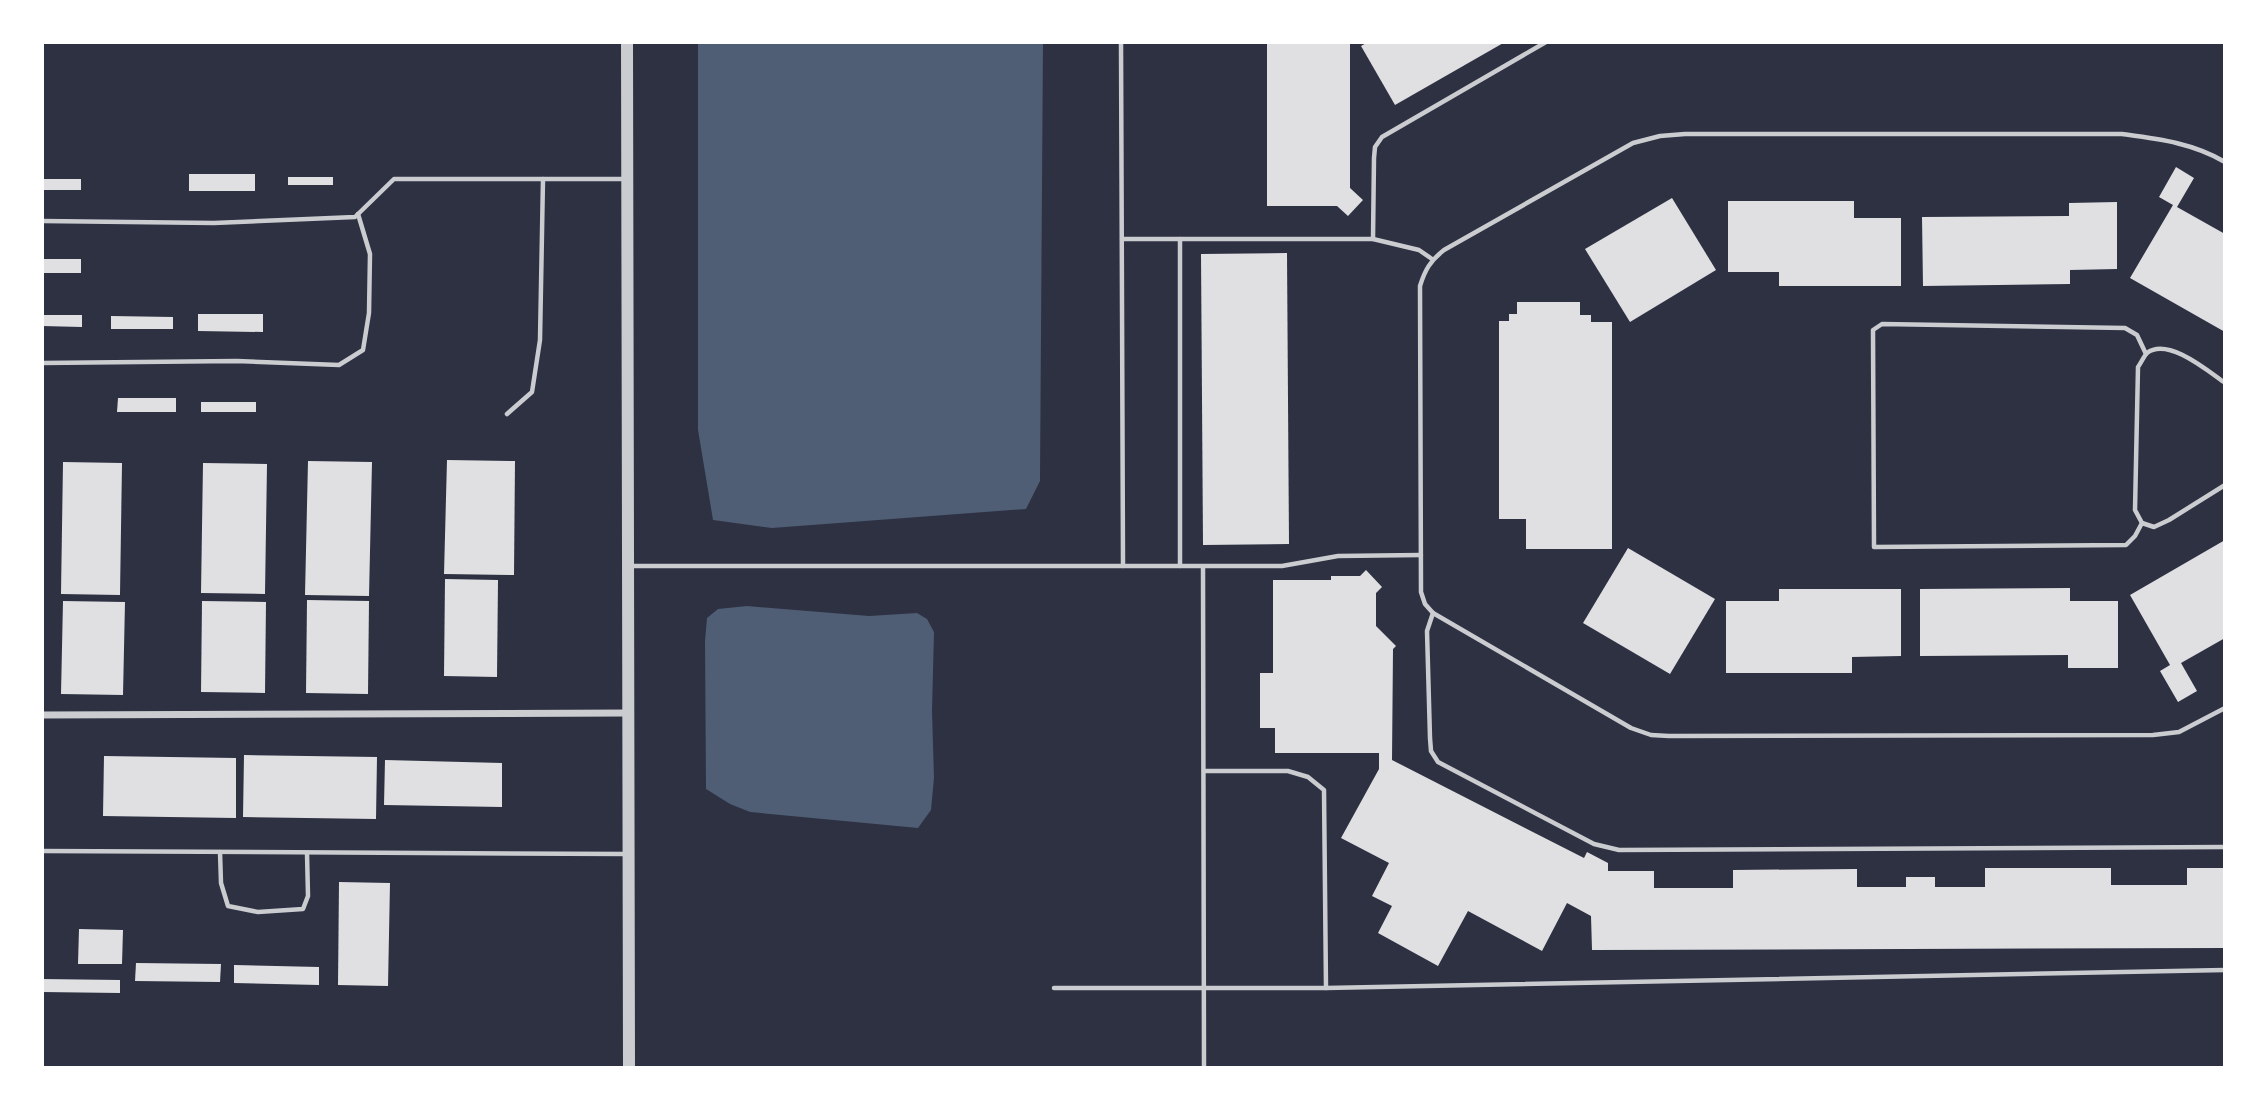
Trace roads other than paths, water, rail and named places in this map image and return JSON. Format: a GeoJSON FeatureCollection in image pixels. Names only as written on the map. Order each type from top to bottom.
{"type":"FeatureCollection","features":[{"type":"Feature","properties":{"kind":"street"},"geometry":{"type":"LineString","coordinates":[[627,42],[629,1068]]}},
{"type":"Feature","properties":{"kind":"street"},"geometry":{"type":"LineString","coordinates":[[42,715],[628,713]]}},
{"type":"Feature","properties":{"kind":"lane"},"geometry":{"type":"LineString","coordinates":[[1121,42],[1124,566]]}},
{"type":"Feature","properties":{"kind":"lane"},"geometry":{"type":"LineString","coordinates":[[1373,239],[1375,146],[1382,137],[1546,42]]}},
{"type":"Feature","properties":{"kind":"lane"},"geometry":{"type":"LineString","coordinates":[[2225,162],[2206,150],[2163,139],[2123,134],[1660,136],[1633,144],[1444,250],[1432,259],[1420,286],[1421,592],[1425,604],[1433,613],[1631,729],[1651,735],[2153,735],[2179,732],[2225,708]]}},
{"type":"Feature","properties":{"kind":"lane"},"geometry":{"type":"LineString","coordinates":[[42,221],[214,223],[355,217],[394,179],[627,179]]}},
{"type":"Feature","properties":{"kind":"lane"},"geometry":{"type":"LineString","coordinates":[[508,414],[533,392],[540,340],[543,179]]}},
{"type":"Feature","properties":{"kind":"lane"},"geometry":{"type":"LineString","coordinates":[[42,363],[237,361],[339,365],[362,350],[369,313],[370,254],[358,214]]}},
{"type":"Feature","properties":{"kind":"lane"},"geometry":{"type":"LineString","coordinates":[[1122,239],[1373,239],[1419,250],[1432,259]]}},
{"type":"Feature","properties":{"kind":"lane"},"geometry":{"type":"LineString","coordinates":[[1180,239],[1180,566]]}},
{"type":"Feature","properties":{"kind":"lane"},"geometry":{"type":"LineString","coordinates":[[2142,523],[2126,545],[1874,547],[1873,330],[1882,324],[2125,328],[2137,335],[2146,354]]}},
{"type":"Feature","properties":{"kind":"lane"},"geometry":{"type":"LineString","coordinates":[[2225,383],[2176,351],[2159,349],[2146,354],[2138,368],[2135,510],[2142,523],[2154,527],[2225,485]]}},
{"type":"Feature","properties":{"kind":"lane"},"geometry":{"type":"LineString","coordinates":[[628,566],[1282,566],[1338,556],[1421,555]]}},
{"type":"Feature","properties":{"kind":"lane"},"geometry":{"type":"LineString","coordinates":[[1203,566],[1204,1068]]}},
{"type":"Feature","properties":{"kind":"lane"},"geometry":{"type":"LineString","coordinates":[[1433,613],[1427,631],[1430,738],[1431,751],[1438,762],[1594,844],[1619,850],[2225,847]]}},
{"type":"Feature","properties":{"kind":"lane"},"geometry":{"type":"LineString","coordinates":[[1203,771],[1288,771],[1308,777],[1324,790],[1326,988]]}},
{"type":"Feature","properties":{"kind":"lane"},"geometry":{"type":"LineString","coordinates":[[42,851],[628,854]]}},
{"type":"Feature","properties":{"kind":"lane"},"geometry":{"type":"LineString","coordinates":[[220,852],[221,883],[228,906],[258,912],[303,909],[308,896],[307,852]]}},
{"type":"Feature","properties":{"kind":"lane"},"geometry":{"type":"LineString","coordinates":[[1054,988],[1326,988],[2225,970]]}},
{"type":"Feature","properties":{"kind":"water"},"geometry":{"type":"Polygon","coordinates":[[[698,42],[1043,42],[1040,481],[1026,509],[772,528],[713,520],[698,430],[698,42]]]}},
{"type":"Feature","properties":{"kind":"water"},"geometry":{"type":"Polygon","coordinates":[[[747,606],[869,616],[917,613],[927,619],[934,632],[934,778],[931,810],[918,828],[750,812],[730,804],[706,789],[707,618],[718,609],[747,606]]]}}]}
